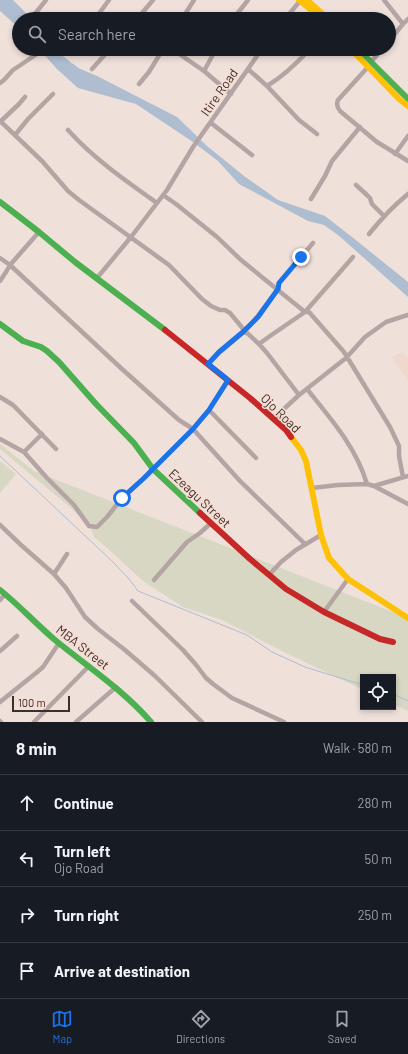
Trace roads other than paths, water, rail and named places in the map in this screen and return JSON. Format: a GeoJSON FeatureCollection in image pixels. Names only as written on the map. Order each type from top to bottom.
{"type":"FeatureCollection","features":[{"type":"Feature","properties":{"kind":"street"},"geometry":{"type":"LineString","coordinates":[[36,12],[46,0]]}},
{"type":"Feature","properties":{"kind":"street"},"geometry":{"type":"LineString","coordinates":[[101,12],[109,0]]}},
{"type":"Feature","properties":{"kind":"street"},"geometry":{"type":"LineString","coordinates":[[143,12],[153,0]]}},
{"type":"Feature","properties":{"kind":"street"},"geometry":{"type":"LineString","coordinates":[[186,12],[194,0]]}},
{"type":"Feature","properties":{"kind":"street"},"geometry":{"type":"LineString","coordinates":[[239,12],[248,0]]}},
{"type":"Feature","properties":{"kind":"street"},"geometry":{"type":"LineString","coordinates":[[292,12],[302,0]]}},
{"type":"Feature","properties":{"kind":"street"},"geometry":{"type":"LineString","coordinates":[[302,0],[315,12]]}},
{"type":"Feature","properties":{"kind":"street"},"geometry":{"type":"LineString","coordinates":[[302,0],[318,12]]}},
{"type":"Feature","properties":{"kind":"street"},"geometry":{"type":"LineString","coordinates":[[384,0],[395,12]]}},
{"type":"Feature","properties":{"kind":"street"},"geometry":{"type":"LineString","coordinates":[[396,13],[406,23],[396,34]]}},
{"type":"Feature","properties":{"kind":"street"},"geometry":{"type":"LineString","coordinates":[[0,83],[13,70],[34,56]]}},
{"type":"Feature","properties":{"kind":"street"},"geometry":{"type":"LineString","coordinates":[[92,69],[104,56]]}},
{"type":"Feature","properties":{"kind":"street"},"geometry":{"type":"LineString","coordinates":[[139,84],[149,72],[158,56]]}},
{"type":"Feature","properties":{"kind":"street"},"geometry":{"type":"LineString","coordinates":[[182,56],[204,71],[231,94]]}},
{"type":"Feature","properties":{"kind":"street"},"geometry":{"type":"LineString","coordinates":[[204,71],[212,56]]}},
{"type":"Feature","properties":{"kind":"street","name":"Itire Road"},"geometry":{"type":"LineString","coordinates":[[97,278],[157,204],[193,147],[257,56]]}},
{"type":"Feature","properties":{"kind":"street"},"geometry":{"type":"LineString","coordinates":[[267,86],[274,82],[304,56]]}},
{"type":"Feature","properties":{"kind":"street"},"geometry":{"type":"LineString","coordinates":[[360,56],[408,99]]}},
{"type":"Feature","properties":{"kind":"street"},"geometry":{"type":"LineString","coordinates":[[364,56],[399,99],[408,106]]}},
{"type":"Feature","properties":{"kind":"street"},"geometry":{"type":"LineString","coordinates":[[376,56],[338,100],[337,107],[377,142],[408,161]]}},
{"type":"Feature","properties":{"kind":"street"},"geometry":{"type":"LineString","coordinates":[[248,69],[267,86],[299,120],[317,134]]}},
{"type":"Feature","properties":{"kind":"street"},"geometry":{"type":"LineString","coordinates":[[15,135],[28,119],[53,94]]}},
{"type":"Feature","properties":{"kind":"street"},"geometry":{"type":"LineString","coordinates":[[24,96],[19,104],[0,121],[42,161],[68,191],[169,265],[202,300],[211,306],[230,313],[244,331],[259,344],[299,394]]}},
{"type":"Feature","properties":{"kind":"street"},"geometry":{"type":"LineString","coordinates":[[211,123],[252,155]]}},
{"type":"Feature","properties":{"kind":"street"},"geometry":{"type":"LineString","coordinates":[[311,199],[332,161],[360,128]]}},
{"type":"Feature","properties":{"kind":"street"},"geometry":{"type":"LineString","coordinates":[[68,130],[92,154],[157,204]]}},
{"type":"Feature","properties":{"kind":"street"},"geometry":{"type":"LineString","coordinates":[[395,154],[408,136]]}},
{"type":"Feature","properties":{"kind":"street"},"geometry":{"type":"LineString","coordinates":[[356,185],[370,198],[372,204],[384,216]]}},
{"type":"Feature","properties":{"kind":"street"},"geometry":{"type":"LineString","coordinates":[[369,234],[395,204],[408,194]]}},
{"type":"Feature","properties":{"kind":"street"},"geometry":{"type":"LineString","coordinates":[[163,195],[217,237],[257,274],[278,289],[305,312],[309,312],[313,315],[341,349],[390,427],[399,446],[399,456],[406,477],[374,486]]}},
{"type":"Feature","properties":{"kind":"street","name":"Ojo Road"},"geometry":{"type":"LineString","coordinates":[[0,202],[75,262],[208,364],[286,430],[301,450],[306,461],[321,535],[329,558],[348,579],[408,618]]}},
{"type":"Feature","properties":{"kind":"street"},"geometry":{"type":"LineString","coordinates":[[0,281],[10,265],[39,232]]}},
{"type":"Feature","properties":{"kind":"street"},"geometry":{"type":"LineString","coordinates":[[208,364],[219,352],[258,317],[278,289],[279,283],[313,243]]}},
{"type":"Feature","properties":{"kind":"street"},"geometry":{"type":"LineString","coordinates":[[259,344],[305,312],[353,257]]}},
{"type":"Feature","properties":{"kind":"street"},"geometry":{"type":"LineString","coordinates":[[0,258],[10,265],[179,420],[193,429],[235,476],[305,544]]}},
{"type":"Feature","properties":{"kind":"street"},"geometry":{"type":"LineString","coordinates":[[273,419],[299,394],[346,358],[365,337],[386,322],[408,315]]}},
{"type":"Feature","properties":{"kind":"street","name":"Ezeagu Street"},"geometry":{"type":"LineString","coordinates":[[0,324],[23,341],[41,347],[59,362],[96,404],[134,443],[153,469],[250,559],[286,589],[324,612],[380,639],[393,642]]}},
{"type":"Feature","properties":{"kind":"street"},"geometry":{"type":"LineString","coordinates":[[0,439],[24,452],[74,506],[89,526],[97,527],[122,498],[193,429],[209,410],[228,380]]}},
{"type":"Feature","properties":{"kind":"street"},"geometry":{"type":"LineString","coordinates":[[307,389],[336,425],[351,447],[361,466],[367,484]]}},
{"type":"Feature","properties":{"kind":"street"},"geometry":{"type":"LineString","coordinates":[[0,397],[13,405],[56,449]]}},
{"type":"Feature","properties":{"kind":"street"},"geometry":{"type":"LineString","coordinates":[[209,410],[256,458]]}},
{"type":"Feature","properties":{"kind":"street"},"geometry":{"type":"LineString","coordinates":[[24,452],[42,434]]}},
{"type":"Feature","properties":{"kind":"street"},"geometry":{"type":"LineString","coordinates":[[312,488],[367,484],[374,486],[408,504]]}},
{"type":"Feature","properties":{"kind":"street"},"geometry":{"type":"LineString","coordinates":[[154,580],[187,542],[211,523]]}},
{"type":"Feature","properties":{"kind":"street"},"geometry":{"type":"LineString","coordinates":[[0,524],[38,561],[54,574],[66,588],[85,617],[155,676],[202,722]]}},
{"type":"Feature","properties":{"kind":"street"},"geometry":{"type":"LineString","coordinates":[[269,575],[281,562],[296,550],[321,535]]}},
{"type":"Feature","properties":{"kind":"street"},"geometry":{"type":"LineString","coordinates":[[54,574],[67,554]]}},
{"type":"Feature","properties":{"kind":"street"},"geometry":{"type":"LineString","coordinates":[[324,612],[348,579]]}},
{"type":"Feature","properties":{"kind":"street"},"geometry":{"type":"LineString","coordinates":[[0,600],[3,592]]}},
{"type":"Feature","properties":{"kind":"street","name":"MBA Street"},"geometry":{"type":"LineString","coordinates":[[3,592],[59,643],[116,687],[141,710],[151,722]]}},
{"type":"Feature","properties":{"kind":"street"},"geometry":{"type":"LineString","coordinates":[[132,601],[183,650],[206,678],[213,684],[232,698],[284,722]]}},
{"type":"Feature","properties":{"kind":"street"},"geometry":{"type":"LineString","coordinates":[[0,651],[17,636]]}},
{"type":"Feature","properties":{"kind":"street"},"geometry":{"type":"LineString","coordinates":[[0,702],[43,667],[59,643]]}},
{"type":"Feature","properties":{"kind":"street"},"geometry":{"type":"LineString","coordinates":[[34,722],[89,666]]}},
{"type":"Feature","properties":{"kind":"street"},"geometry":{"type":"LineString","coordinates":[[76,722],[116,687]]}},
{"type":"Feature","properties":{"kind":"water"},"geometry":{"type":"Polygon","coordinates":[[[0,0],[13,0],[25,12],[12,12],[12,22],[0,11],[0,0]]]}},
{"type":"Feature","properties":{"kind":"water"},"geometry":{"type":"Polygon","coordinates":[[[45,56],[62,56],[78,68],[97,76],[177,117],[207,146],[244,176],[278,200],[325,216],[352,237],[408,282],[408,297],[338,235],[324,225],[308,221],[239,184],[218,161],[193,142],[136,104],[78,88],[45,56]]]}},
{"type":"Feature","properties":{"kind":"waterway"},"geometry":{"type":"LineString","coordinates":[[62,56],[70,62]]}},
{"type":"Feature","properties":{"kind":"waterway"},"geometry":{"type":"LineString","coordinates":[[73,64],[78,68]]}},
{"type":"Feature","properties":{"kind":"waterway"},"geometry":{"type":"LineString","coordinates":[[0,456],[113,562],[138,591],[247,635],[272,652],[305,667],[360,684]]}},
{"type":"Feature","properties":{"kind":"waterway"},"geometry":{"type":"LineString","coordinates":[[396,695],[408,701]]}}]}
